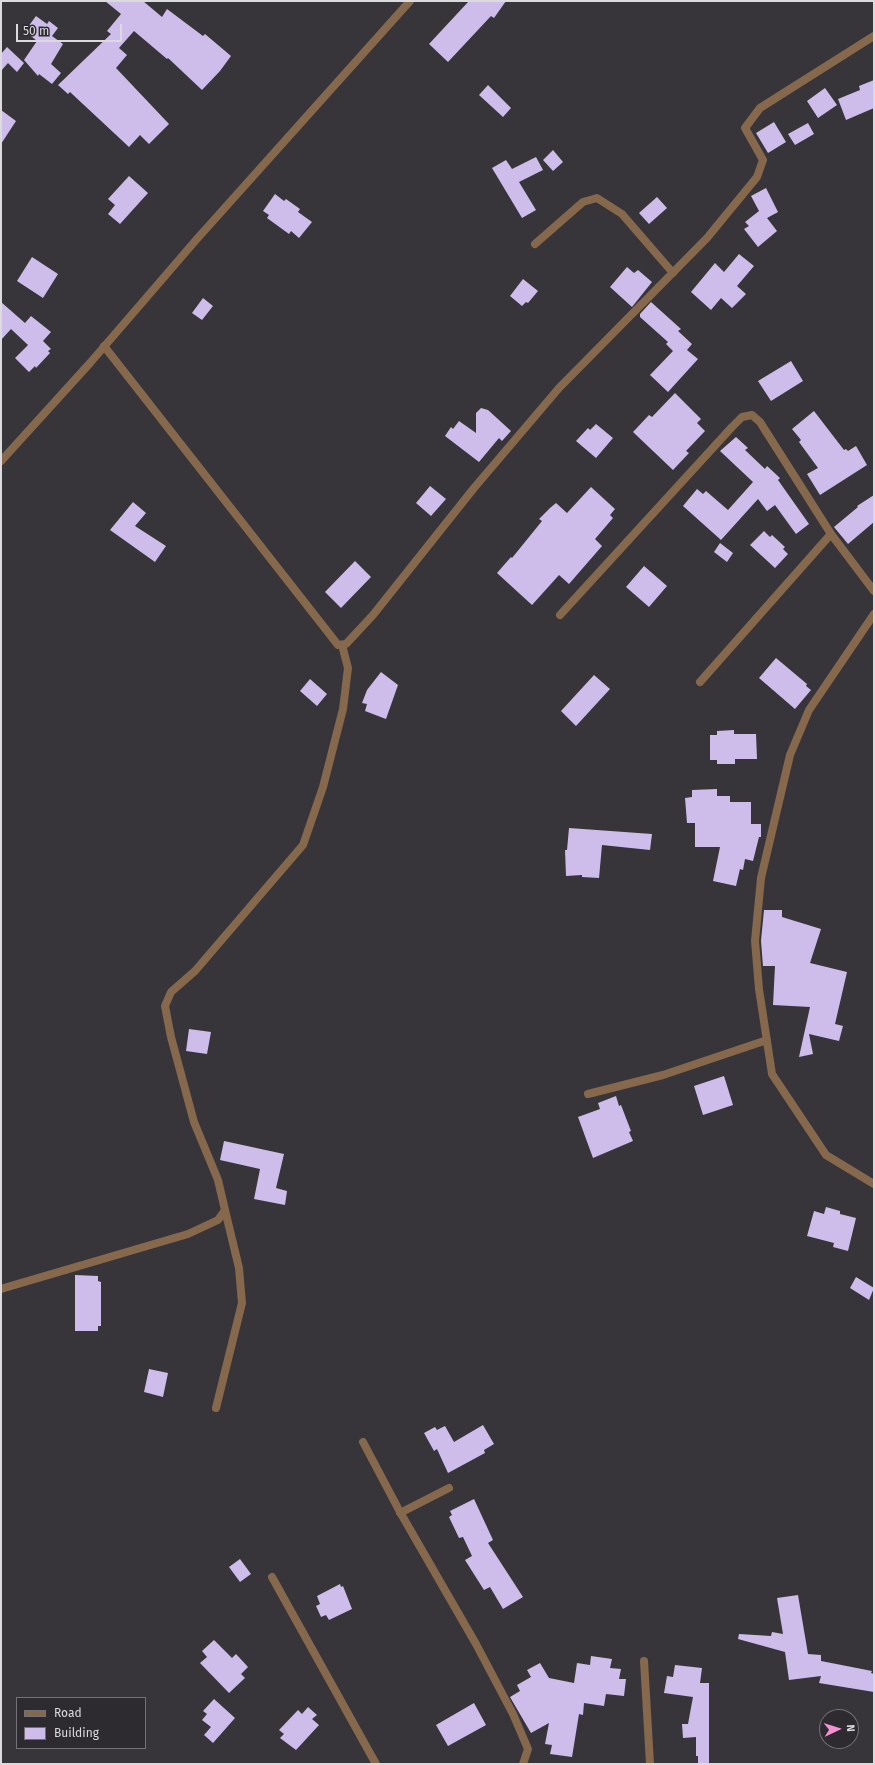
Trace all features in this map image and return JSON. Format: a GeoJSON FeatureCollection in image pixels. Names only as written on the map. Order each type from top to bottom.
{"type":"FeatureCollection","features":[{"type":"Feature","properties":{"kind":"street"},"geometry":{"type":"LineString","coordinates":[[1,461],[410,1]]}},
{"type":"Feature","properties":{"kind":"street"},"geometry":{"type":"LineString","coordinates":[[104,346],[338,645],[346,644],[373,615],[474,488],[560,388],[708,238],[757,177],[762,168],[763,160],[745,128],[760,108],[874,36]]}},
{"type":"Feature","properties":{"kind":"street"},"geometry":{"type":"LineString","coordinates":[[535,244],[583,202],[597,198],[622,214],[673,273]]}},
{"type":"Feature","properties":{"kind":"street"},"geometry":{"type":"LineString","coordinates":[[560,615],[742,417],[752,415],[760,422],[831,534],[874,591]]}},
{"type":"Feature","properties":{"kind":"street"},"geometry":{"type":"LineString","coordinates":[[700,682],[831,534]]}},
{"type":"Feature","properties":{"kind":"street"},"geometry":{"type":"LineString","coordinates":[[874,614],[809,710],[790,755],[760,878],[756,941],[759,989],[772,1074],[826,1155],[874,1184]]}},
{"type":"Feature","properties":{"kind":"street"},"geometry":{"type":"LineString","coordinates":[[216,1408],[242,1303],[239,1268],[218,1180],[194,1122],[171,1038],[165,1006],[172,992],[195,971],[303,845],[323,786],[343,709],[348,668],[342,645]]}},
{"type":"Feature","properties":{"kind":"street"},"geometry":{"type":"LineString","coordinates":[[588,1094],[663,1075],[767,1040]]}},
{"type":"Feature","properties":{"kind":"street"},"geometry":{"type":"LineString","coordinates":[[1,1289],[188,1234],[218,1220],[225,1210]]}},
{"type":"Feature","properties":{"kind":"street"},"geometry":{"type":"LineString","coordinates":[[363,1442],[400,1513],[476,1644],[513,1714],[528,1749],[523,1764]]}},
{"type":"Feature","properties":{"kind":"street"},"geometry":{"type":"LineString","coordinates":[[400,1513],[449,1488]]}},
{"type":"Feature","properties":{"kind":"street"},"geometry":{"type":"LineString","coordinates":[[272,1577],[376,1764]]}},
{"type":"Feature","properties":{"kind":"street"},"geometry":{"type":"LineString","coordinates":[[644,1661],[650,1764]]}},
{"type":"Feature","properties":{"kind":"building"},"geometry":{"type":"Polygon","coordinates":[[[105,1],[143,1],[162,17],[167,9],[203,36],[205,34],[231,56],[220,71],[202,90],[168,58],[167,59],[134,31],[119,48],[127,55],[116,68],[169,124],[149,144],[140,135],[129,147],[70,92],[68,94],[58,85],[111,34],[107,31],[121,14],[105,1]]]}},
{"type":"Feature","properties":{"kind":"building"},"geometry":{"type":"Polygon","coordinates":[[[469,1],[506,1],[494,18],[491,16],[448,62],[429,44],[469,1]]]}},
{"type":"Feature","properties":{"kind":"building"},"geometry":{"type":"Polygon","coordinates":[[[36,16],[47,24],[49,21],[58,28],[52,36],[63,44],[51,64],[61,73],[52,84],[39,74],[38,76],[24,60],[37,41],[25,31],[36,16]]]}},
{"type":"Feature","properties":{"kind":"building"},"geometry":{"type":"Polygon","coordinates":[[[7,47],[24,63],[17,72],[8,63],[1,71],[1,54],[7,47]]]}},
{"type":"Feature","properties":{"kind":"building"},"geometry":{"type":"Polygon","coordinates":[[[874,80],[874,108],[846,120],[838,99],[860,90],[859,86],[874,80]]]}},
{"type":"Feature","properties":{"kind":"building"},"geometry":{"type":"Polygon","coordinates":[[[488,85],[511,108],[503,117],[479,95],[488,85]]]}},
{"type":"Feature","properties":{"kind":"building"},"geometry":{"type":"Polygon","coordinates":[[[825,88],[837,105],[818,118],[807,101],[825,88]]]}},
{"type":"Feature","properties":{"kind":"building"},"geometry":{"type":"Polygon","coordinates":[[[1,110],[16,121],[1,144],[1,110]]]}},
{"type":"Feature","properties":{"kind":"building"},"geometry":{"type":"Polygon","coordinates":[[[774,122],[786,142],[768,153],[756,133],[774,122]]]}},
{"type":"Feature","properties":{"kind":"building"},"geometry":{"type":"Polygon","coordinates":[[[808,123],[814,134],[795,145],[788,134],[808,123]]]}},
{"type":"Feature","properties":{"kind":"building"},"geometry":{"type":"Polygon","coordinates":[[[553,150],[563,162],[553,171],[543,160],[553,150]]]}},
{"type":"Feature","properties":{"kind":"building"},"geometry":{"type":"Polygon","coordinates":[[[536,157],[543,170],[519,182],[536,210],[522,218],[492,168],[506,160],[512,169],[536,157]]]}},
{"type":"Feature","properties":{"kind":"building"},"geometry":{"type":"Polygon","coordinates":[[[129,176],[148,193],[120,224],[108,214],[115,205],[108,199],[129,176]]]}},
{"type":"Feature","properties":{"kind":"building"},"geometry":{"type":"Polygon","coordinates":[[[766,188],[778,212],[767,218],[777,231],[758,247],[744,229],[749,226],[745,222],[759,211],[751,196],[766,188]]]}},
{"type":"Feature","properties":{"kind":"building"},"geometry":{"type":"Polygon","coordinates":[[[275,194],[284,201],[286,199],[300,209],[298,212],[312,222],[299,238],[291,231],[289,234],[267,218],[269,215],[263,211],[275,194]]]}},
{"type":"Feature","properties":{"kind":"building"},"geometry":{"type":"Polygon","coordinates":[[[657,197],[667,208],[649,224],[639,213],[657,197]]]}},
{"type":"Feature","properties":{"kind":"building"},"geometry":{"type":"Polygon","coordinates":[[[739,254],[754,266],[737,286],[746,294],[732,308],[721,298],[711,310],[691,292],[715,263],[724,272],[739,254]]]}},
{"type":"Feature","properties":{"kind":"building"},"geometry":{"type":"Polygon","coordinates":[[[32,257],[58,274],[43,298],[17,281],[32,257]]]}},
{"type":"Feature","properties":{"kind":"building"},"geometry":{"type":"Polygon","coordinates":[[[627,267],[634,273],[638,270],[652,282],[632,307],[610,287],[627,267]]]}},
{"type":"Feature","properties":{"kind":"building"},"geometry":{"type":"Polygon","coordinates":[[[523,279],[538,291],[528,303],[526,302],[522,306],[510,296],[523,279]]]}},
{"type":"Feature","properties":{"kind":"building"},"geometry":{"type":"Polygon","coordinates":[[[203,298],[213,306],[202,320],[192,313],[203,298]]]}},
{"type":"Feature","properties":{"kind":"building"},"geometry":{"type":"Polygon","coordinates":[[[1,302],[25,323],[31,316],[51,332],[43,341],[51,349],[48,351],[50,353],[36,368],[35,366],[29,372],[15,358],[28,345],[11,329],[1,340],[1,302]]]}},
{"type":"Feature","properties":{"kind":"building"},"geometry":{"type":"Polygon","coordinates":[[[651,302],[681,329],[678,331],[692,344],[687,350],[698,359],[668,392],[650,375],[673,351],[666,344],[668,342],[640,317],[640,314],[651,302]]]}},
{"type":"Feature","properties":{"kind":"building"},"geometry":{"type":"Polygon","coordinates":[[[791,361],[803,381],[771,401],[758,381],[791,361]]]}},
{"type":"Feature","properties":{"kind":"building"},"geometry":{"type":"Polygon","coordinates":[[[675,393],[701,419],[697,423],[705,431],[686,451],[689,453],[673,470],[633,432],[649,415],[652,417],[675,393]]]}},
{"type":"Feature","properties":{"kind":"building"},"geometry":{"type":"Polygon","coordinates":[[[481,408],[488,410],[511,431],[502,441],[499,438],[479,462],[445,436],[451,427],[453,429],[459,421],[476,433],[476,413],[481,408]]]}},
{"type":"Feature","properties":{"kind":"building"},"geometry":{"type":"Polygon","coordinates":[[[814,411],[844,450],[846,449],[848,451],[856,446],[867,465],[820,495],[807,474],[818,468],[799,442],[801,440],[792,429],[814,411]]]}},
{"type":"Feature","properties":{"kind":"building"},"geometry":{"type":"Polygon","coordinates":[[[596,424],[613,438],[596,458],[576,441],[588,428],[590,430],[596,424]]]}},
{"type":"Feature","properties":{"kind":"building"},"geometry":{"type":"Polygon","coordinates":[[[736,437],[748,448],[745,450],[765,469],[767,466],[780,478],[778,480],[809,524],[796,534],[775,505],[767,511],[758,499],[721,540],[683,506],[697,489],[703,494],[706,491],[728,510],[753,482],[720,451],[736,437]]]}},
{"type":"Feature","properties":{"kind":"building"},"geometry":{"type":"Polygon","coordinates":[[[430,486],[446,499],[431,516],[416,503],[430,486]]]}},
{"type":"Feature","properties":{"kind":"building"},"geometry":{"type":"Polygon","coordinates":[[[591,487],[615,509],[610,515],[613,518],[595,539],[602,546],[569,584],[559,575],[532,605],[497,573],[511,557],[512,558],[542,521],[539,519],[550,508],[556,503],[567,513],[591,487]]]}},
{"type":"Feature","properties":{"kind":"building"},"geometry":{"type":"Polygon","coordinates":[[[874,495],[874,522],[848,544],[834,527],[858,507],[857,506],[874,495]]]}},
{"type":"Feature","properties":{"kind":"building"},"geometry":{"type":"Polygon","coordinates":[[[133,502],[146,513],[135,526],[166,546],[155,562],[110,530],[133,502]]]}},
{"type":"Feature","properties":{"kind":"building"},"geometry":{"type":"Polygon","coordinates":[[[764,531],[770,537],[772,535],[785,547],[783,549],[788,554],[775,568],[750,545],[764,531]]]}},
{"type":"Feature","properties":{"kind":"building"},"geometry":{"type":"Polygon","coordinates":[[[720,543],[733,553],[727,562],[714,552],[720,543]]]}},
{"type":"Feature","properties":{"kind":"building"},"geometry":{"type":"Polygon","coordinates":[[[355,561],[371,577],[341,608],[325,592],[355,561]]]}},
{"type":"Feature","properties":{"kind":"building"},"geometry":{"type":"Polygon","coordinates":[[[644,566],[667,586],[649,607],[626,587],[644,566]]]}},
{"type":"Feature","properties":{"kind":"building"},"geometry":{"type":"Polygon","coordinates":[[[776,658],[807,684],[806,686],[811,690],[795,709],[759,678],[776,658]]]}},
{"type":"Feature","properties":{"kind":"building"},"geometry":{"type":"Polygon","coordinates":[[[381,672],[398,685],[386,719],[365,711],[367,704],[362,703],[367,690],[381,672]]]}},
{"type":"Feature","properties":{"kind":"building"},"geometry":{"type":"Polygon","coordinates":[[[594,675],[610,689],[576,726],[561,711],[594,675]]]}},
{"type":"Feature","properties":{"kind":"building"},"geometry":{"type":"Polygon","coordinates":[[[310,679],[327,694],[317,706],[300,691],[310,679]]]}},
{"type":"Feature","properties":{"kind":"building"},"geometry":{"type":"Polygon","coordinates":[[[734,730],[734,734],[756,734],[757,759],[735,759],[735,764],[717,764],[717,760],[710,760],[710,735],[717,735],[717,731],[734,730]]]}},
{"type":"Feature","properties":{"kind":"building"},"geometry":{"type":"Polygon","coordinates":[[[717,789],[717,796],[730,796],[730,802],[751,802],[751,824],[761,824],[761,837],[759,837],[753,861],[745,859],[743,870],[740,869],[736,886],[713,881],[720,847],[695,847],[695,823],[687,823],[685,798],[692,797],[692,790],[717,789]]]}},
{"type":"Feature","properties":{"kind":"building"},"geometry":{"type":"Polygon","coordinates":[[[569,828],[652,834],[650,850],[602,845],[599,878],[582,877],[582,875],[566,876],[565,850],[567,850],[569,828]]]}},
{"type":"Feature","properties":{"kind":"building"},"geometry":{"type":"Polygon","coordinates":[[[764,910],[782,910],[782,917],[821,929],[810,963],[847,972],[835,1024],[843,1026],[839,1041],[809,1034],[813,1054],[799,1057],[810,1007],[773,1005],[775,966],[763,966],[761,941],[764,910]]]}},
{"type":"Feature","properties":{"kind":"building"},"geometry":{"type":"Polygon","coordinates":[[[189,1029],[211,1032],[207,1054],[186,1051],[189,1029]]]}},
{"type":"Feature","properties":{"kind":"building"},"geometry":{"type":"Polygon","coordinates":[[[724,1076],[733,1105],[703,1115],[694,1086],[724,1076]]]}},
{"type":"Feature","properties":{"kind":"building"},"geometry":{"type":"Polygon","coordinates":[[[616,1096],[631,1131],[629,1132],[633,1141],[593,1158],[578,1117],[600,1109],[598,1103],[616,1096]]]}},
{"type":"Feature","properties":{"kind":"building"},"geometry":{"type":"Polygon","coordinates":[[[224,1141],[284,1154],[276,1188],[287,1191],[285,1205],[254,1199],[260,1169],[220,1160],[224,1141]]]}},
{"type":"Feature","properties":{"kind":"building"},"geometry":{"type":"Polygon","coordinates":[[[826,1207],[840,1211],[840,1214],[856,1218],[848,1251],[833,1247],[834,1243],[807,1236],[814,1211],[824,1214],[826,1207]]]}},
{"type":"Feature","properties":{"kind":"building"},"geometry":{"type":"Polygon","coordinates":[[[75,1275],[98,1276],[98,1281],[101,1282],[101,1326],[98,1326],[98,1331],[75,1331],[75,1275]]]}},
{"type":"Feature","properties":{"kind":"building"},"geometry":{"type":"Polygon","coordinates":[[[856,1277],[874,1288],[869,1300],[850,1288],[856,1277]]]}},
{"type":"Feature","properties":{"kind":"building"},"geometry":{"type":"Polygon","coordinates":[[[149,1369],[168,1373],[163,1397],[144,1392],[149,1369]]]}},
{"type":"Feature","properties":{"kind":"building"},"geometry":{"type":"Polygon","coordinates":[[[483,1425],[494,1444],[484,1450],[485,1453],[448,1473],[437,1449],[434,1451],[424,1433],[435,1427],[437,1430],[445,1426],[454,1442],[483,1425]]]}},
{"type":"Feature","properties":{"kind":"building"},"geometry":{"type":"Polygon","coordinates":[[[474,1499],[493,1540],[488,1543],[523,1597],[503,1609],[490,1587],[484,1590],[465,1560],[472,1556],[463,1537],[459,1538],[449,1517],[452,1515],[450,1511],[474,1499]]]}},
{"type":"Feature","properties":{"kind":"building"},"geometry":{"type":"Polygon","coordinates":[[[240,1559],[251,1574],[240,1582],[229,1567],[240,1559]]]}},
{"type":"Feature","properties":{"kind":"building"},"geometry":{"type":"Polygon","coordinates":[[[340,1584],[341,1587],[343,1586],[352,1609],[329,1620],[326,1615],[321,1617],[316,1606],[320,1604],[317,1596],[340,1584]]]}},
{"type":"Feature","properties":{"kind":"building"},"geometry":{"type":"Polygon","coordinates":[[[798,1595],[808,1654],[821,1655],[821,1661],[872,1671],[871,1673],[874,1674],[874,1692],[819,1683],[821,1676],[789,1680],[785,1652],[738,1639],[739,1634],[771,1636],[772,1632],[783,1634],[777,1598],[798,1595]]]}},
{"type":"Feature","properties":{"kind":"building"},"geometry":{"type":"Polygon","coordinates":[[[214,1640],[232,1658],[236,1654],[248,1667],[241,1674],[245,1678],[229,1693],[200,1663],[207,1657],[202,1651],[214,1640]]]}},
{"type":"Feature","properties":{"kind":"building"},"geometry":{"type":"Polygon","coordinates":[[[591,1656],[612,1659],[610,1668],[621,1669],[619,1679],[626,1679],[624,1696],[606,1694],[604,1706],[584,1703],[583,1715],[579,1714],[572,1757],[550,1754],[552,1745],[545,1744],[549,1723],[531,1733],[510,1697],[520,1691],[517,1685],[531,1677],[527,1670],[540,1663],[549,1678],[574,1683],[577,1663],[590,1665],[591,1656]]]}},
{"type":"Feature","properties":{"kind":"building"},"geometry":{"type":"Polygon","coordinates":[[[675,1665],[702,1668],[700,1683],[709,1683],[709,1764],[698,1764],[698,1756],[696,1756],[696,1737],[683,1738],[682,1724],[688,1724],[693,1697],[664,1693],[667,1676],[673,1677],[675,1665]]]}},
{"type":"Feature","properties":{"kind":"building"},"geometry":{"type":"Polygon","coordinates":[[[214,1699],[235,1718],[213,1743],[204,1735],[211,1727],[202,1720],[207,1714],[203,1711],[214,1699]]]}},
{"type":"Feature","properties":{"kind":"building"},"geometry":{"type":"Polygon","coordinates":[[[474,1703],[486,1725],[448,1746],[436,1725],[474,1703]]]}},
{"type":"Feature","properties":{"kind":"building"},"geometry":{"type":"Polygon","coordinates":[[[308,1707],[317,1715],[312,1719],[319,1725],[296,1750],[280,1738],[284,1734],[279,1730],[298,1710],[302,1714],[308,1707]]]}}]}
